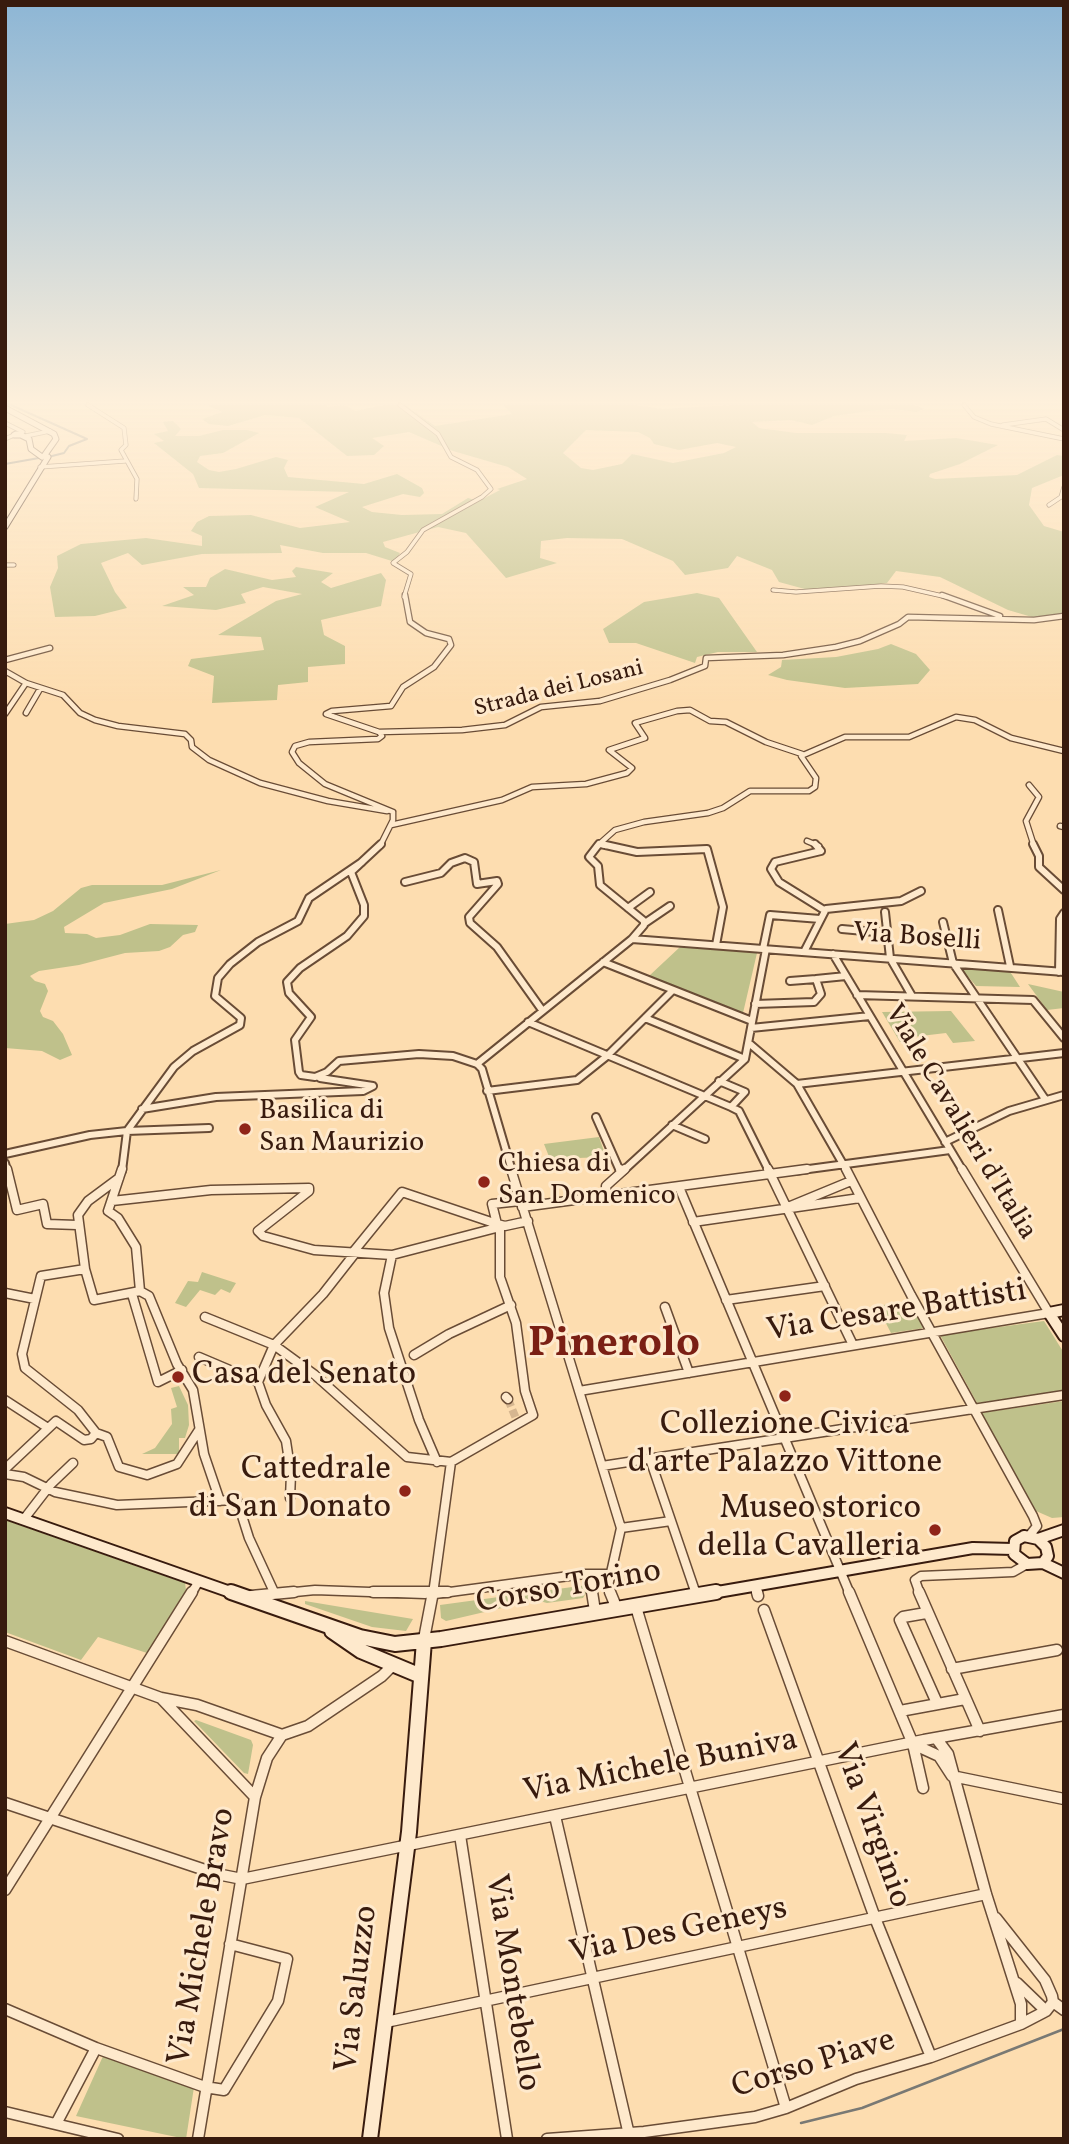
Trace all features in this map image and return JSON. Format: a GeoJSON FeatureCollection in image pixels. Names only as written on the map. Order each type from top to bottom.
{"type":"FeatureCollection","features":[{"type":"Feature","properties":{"kind":"main road"},"geometry":{"type":"LineString","coordinates":[[5,527],[18,505]]}},
{"type":"Feature","properties":{"kind":"main road"},"geometry":{"type":"LineString","coordinates":[[1064,1310],[1049,1313],[1064,1336]]}},
{"type":"Feature","properties":{"kind":"main road"},"geometry":{"type":"LineString","coordinates":[[5,1513],[321,1624],[361,1651],[421,1676]]}},
{"type":"Feature","properties":{"kind":"main road"},"geometry":{"type":"LineString","coordinates":[[1064,1530],[1015,1541],[1013,1549],[1017,1558],[1027,1564],[1043,1563],[1064,1573]]}},
{"type":"Feature","properties":{"kind":"main road"},"geometry":{"type":"LineString","coordinates":[[1034,1538],[1048,1551],[1043,1563]]}},
{"type":"Feature","properties":{"kind":"main road","name":"Corso Torino"},"geometry":{"type":"LineString","coordinates":[[321,1624],[375,1641],[395,1644],[424,1641],[697,1596],[756,1591],[841,1570],[973,1548],[1013,1549]]}},
{"type":"Feature","properties":{"kind":"main road","name":"Via Saluzzo"},"geometry":{"type":"LineString","coordinates":[[370,2139],[407,1846],[418,1740],[424,1641]]}},
{"type":"Feature","properties":{"kind":"street"},"geometry":{"type":"LineString","coordinates":[[393,812],[325,784],[299,763],[292,752],[295,746],[304,743],[370,740],[382,736],[379,732],[326,714],[332,711],[391,706],[403,687],[434,667],[451,645],[449,639],[426,633],[410,622],[404,598],[411,574],[393,563],[409,550],[424,530],[468,505]]}},
{"type":"Feature","properties":{"kind":"street"},"geometry":{"type":"LineString","coordinates":[[5,565],[14,565]]}},
{"type":"Feature","properties":{"kind":"street"},"geometry":{"type":"LineString","coordinates":[[773,590],[796,592],[903,587],[941,595],[1002,617]]}},
{"type":"Feature","properties":{"kind":"street","name":"Strada dei Losani"},"geometry":{"type":"LineString","coordinates":[[379,732],[463,730],[505,725],[541,707],[600,701],[670,680],[705,666],[706,657],[783,655],[836,647],[860,641],[899,624],[908,617],[1002,617],[1034,620],[1064,616]]}},
{"type":"Feature","properties":{"kind":"street"},"geometry":{"type":"LineString","coordinates":[[5,660],[50,648]]}},
{"type":"Feature","properties":{"kind":"street"},"geometry":{"type":"LineString","coordinates":[[5,671],[40,689],[63,695],[80,713],[105,723],[185,734],[191,740],[192,747],[209,760],[260,783],[344,804],[393,812]]}},
{"type":"Feature","properties":{"kind":"street"},"geometry":{"type":"LineString","coordinates":[[5,714],[26,683]]}},
{"type":"Feature","properties":{"kind":"street"},"geometry":{"type":"LineString","coordinates":[[26,713],[40,689]]}},
{"type":"Feature","properties":{"kind":"street"},"geometry":{"type":"LineString","coordinates":[[391,825],[502,800],[532,787],[586,784],[626,773],[632,768],[609,750],[645,738],[636,722],[677,711],[690,710],[710,721],[726,722],[766,742],[802,754],[845,737],[909,737],[956,717],[971,719],[1011,738],[1064,751]]}},
{"type":"Feature","properties":{"kind":"street"},"geometry":{"type":"LineString","coordinates":[[645,923],[598,882],[598,866],[589,858],[599,844],[619,828],[708,813],[750,790],[761,788],[801,793],[809,791],[815,787],[816,778],[802,754]]}},
{"type":"Feature","properties":{"kind":"street"},"geometry":{"type":"LineString","coordinates":[[1029,785],[1039,797],[1026,821],[1029,838],[1039,856],[1039,867],[1064,890]]}},
{"type":"Feature","properties":{"kind":"street"},"geometry":{"type":"LineString","coordinates":[[142,1109],[216,1097],[363,1091],[373,1086],[301,1075],[297,1066],[295,1040],[312,1017],[289,993],[287,982],[300,968],[348,936],[364,916],[364,905],[351,873],[381,845],[391,825],[393,812]]}},
{"type":"Feature","properties":{"kind":"street"},"geometry":{"type":"LineString","coordinates":[[807,841],[819,846],[821,851],[783,859],[775,862],[771,869],[779,882],[824,910],[901,901],[921,891]]}},
{"type":"Feature","properties":{"kind":"street"},"geometry":{"type":"LineString","coordinates":[[599,844],[622,851],[637,852],[707,849],[723,905],[716,945]]}},
{"type":"Feature","properties":{"kind":"street"},"geometry":{"type":"LineString","coordinates":[[405,883],[441,873],[451,863],[465,858],[474,862],[477,884],[497,881],[498,884],[469,917],[470,923],[497,947],[542,1010]]}},
{"type":"Feature","properties":{"kind":"street"},"geometry":{"type":"LineString","coordinates":[[182,1370],[158,1382],[136,1292],[136,1247],[118,1218],[108,1211],[120,1177],[127,1131],[174,1067],[193,1051],[240,1025],[241,1018],[215,996],[218,978],[230,964],[258,942],[298,921],[309,898],[362,862]]}},
{"type":"Feature","properties":{"kind":"street"},"geometry":{"type":"LineString","coordinates":[[628,908],[650,892]]}},
{"type":"Feature","properties":{"kind":"street"},"geometry":{"type":"LineString","coordinates":[[477,1064],[632,939],[645,923],[670,906]]}},
{"type":"Feature","properties":{"kind":"street"},"geometry":{"type":"LineString","coordinates":[[998,909],[1010,966]]}},
{"type":"Feature","properties":{"kind":"street"},"geometry":{"type":"LineString","coordinates":[[804,952],[824,910]]}},
{"type":"Feature","properties":{"kind":"street"},"geometry":{"type":"LineString","coordinates":[[886,912],[890,958],[912,996]]}},
{"type":"Feature","properties":{"kind":"street"},"geometry":{"type":"LineString","coordinates":[[1062,973],[1060,919],[1064,913]]}},
{"type":"Feature","properties":{"kind":"street"},"geometry":{"type":"LineString","coordinates":[[607,1196],[606,1186],[745,1059],[750,1044],[769,915],[820,919]]}},
{"type":"Feature","properties":{"kind":"street"},"geometry":{"type":"LineString","coordinates":[[943,922],[953,963],[1045,1099]]}},
{"type":"Feature","properties":{"kind":"street"},"geometry":{"type":"LineString","coordinates":[[842,929],[886,933]]}},
{"type":"Feature","properties":{"kind":"street","name":"Via Boselli"},"geometry":{"type":"LineString","coordinates":[[632,939],[1010,966],[1062,973]]}},
{"type":"Feature","properties":{"kind":"street","name":"Viale Cavalieri d'Italia"},"geometry":{"type":"LineString","coordinates":[[833,954],[1049,1313]]}},
{"type":"Feature","properties":{"kind":"street"},"geometry":{"type":"LineString","coordinates":[[603,962],[751,1024],[870,1017]]}},
{"type":"Feature","properties":{"kind":"street"},"geometry":{"type":"LineString","coordinates":[[790,981],[846,976]]}},
{"type":"Feature","properties":{"kind":"street"},"geometry":{"type":"LineString","coordinates":[[755,1004],[814,1002],[821,994],[816,979]]}},
{"type":"Feature","properties":{"kind":"street"},"geometry":{"type":"LineString","coordinates":[[487,1091],[573,1082],[607,1056],[672,991]]}},
{"type":"Feature","properties":{"kind":"street"},"geometry":{"type":"LineString","coordinates":[[857,995],[1034,1000],[1064,1038]]}},
{"type":"Feature","properties":{"kind":"street"},"geometry":{"type":"LineString","coordinates":[[645,1018],[745,1059]]}},
{"type":"Feature","properties":{"kind":"street"},"geometry":{"type":"LineString","coordinates":[[528,1022],[739,1111],[853,1345]]}},
{"type":"Feature","properties":{"kind":"street"},"geometry":{"type":"LineString","coordinates":[[750,1044],[797,1084],[843,1164],[1034,1519],[1034,1538]]}},
{"type":"Feature","properties":{"kind":"street"},"geometry":{"type":"LineString","coordinates":[[797,1084],[1064,1053]]}},
{"type":"Feature","properties":{"kind":"street"},"geometry":{"type":"LineString","coordinates":[[315,1077],[327,1072],[339,1061],[407,1054],[453,1056],[477,1064],[482,1069],[621,1528],[608,1586],[617,1609]]}},
{"type":"Feature","properties":{"kind":"street"},"geometry":{"type":"LineString","coordinates":[[719,1081],[746,1092],[731,1107]]}},
{"type":"Feature","properties":{"kind":"street"},"geometry":{"type":"LineString","coordinates":[[205,1317],[274,1345],[315,1376],[407,1457],[451,1462],[533,1415],[525,1391],[512,1306],[500,1278],[498,1225],[492,1205],[679,1188],[947,1146],[1009,1111],[1064,1095]]}},
{"type":"Feature","properties":{"kind":"street"},"geometry":{"type":"LineString","coordinates":[[596,1117],[621,1172]]}},
{"type":"Feature","properties":{"kind":"street"},"geometry":{"type":"LineString","coordinates":[[671,1125],[705,1139]]}},
{"type":"Feature","properties":{"kind":"street"},"geometry":{"type":"LineString","coordinates":[[5,1154],[90,1135],[209,1128]]}},
{"type":"Feature","properties":{"kind":"street"},"geometry":{"type":"LineString","coordinates":[[5,1163],[17,1210],[43,1204],[47,1224],[77,1225]]}},
{"type":"Feature","properties":{"kind":"street"},"geometry":{"type":"LineString","coordinates":[[120,1177],[87,1203],[78,1215],[77,1225],[85,1269],[94,1300],[136,1292],[149,1296],[193,1390],[199,1430],[220,1501]]}},
{"type":"Feature","properties":{"kind":"street"},"geometry":{"type":"LineString","coordinates":[[786,1208],[792,1203],[851,1181]]}},
{"type":"Feature","properties":{"kind":"street"},"geometry":{"type":"LineString","coordinates":[[112,1201],[211,1190],[309,1188],[309,1192],[258,1231],[263,1236],[314,1250],[392,1255],[496,1228],[498,1225]]}},
{"type":"Feature","properties":{"kind":"street"},"geometry":{"type":"LineString","coordinates":[[679,1188],[900,1711],[913,1744],[923,1788]]}},
{"type":"Feature","properties":{"kind":"street"},"geometry":{"type":"LineString","coordinates":[[290,1497],[291,1474],[286,1441],[266,1405],[258,1381],[274,1345],[323,1294],[402,1192],[498,1225],[528,1221]]}},
{"type":"Feature","properties":{"kind":"street"},"geometry":{"type":"LineString","coordinates":[[694,1222],[860,1198]]}},
{"type":"Feature","properties":{"kind":"street"},"geometry":{"type":"LineString","coordinates":[[392,1255],[384,1293],[389,1328],[419,1420],[436,1462]]}},
{"type":"Feature","properties":{"kind":"street"},"geometry":{"type":"LineString","coordinates":[[85,1269],[41,1276],[22,1354],[25,1368],[78,1410],[96,1433],[107,1437],[123,1470],[147,1475],[177,1464],[199,1430]]}},
{"type":"Feature","properties":{"kind":"street"},"geometry":{"type":"LineString","coordinates":[[726,1300],[825,1286]]}},
{"type":"Feature","properties":{"kind":"street"},"geometry":{"type":"LineString","coordinates":[[5,1293],[35,1299]]}},
{"type":"Feature","properties":{"kind":"street"},"geometry":{"type":"LineString","coordinates":[[414,1355],[449,1334],[512,1306]]}},
{"type":"Feature","properties":{"kind":"street"},"geometry":{"type":"LineString","coordinates":[[665,1307],[689,1373]]}},
{"type":"Feature","properties":{"kind":"street","name":"Via Cesare Battisti"},"geometry":{"type":"LineString","coordinates":[[579,1391],[1049,1313]]}},
{"type":"Feature","properties":{"kind":"street"},"geometry":{"type":"LineString","coordinates":[[199,1357],[258,1381]]}},
{"type":"Feature","properties":{"kind":"street"},"geometry":{"type":"LineString","coordinates":[[602,1466],[1063,1395]]}},
{"type":"Feature","properties":{"kind":"street"},"geometry":{"type":"LineString","coordinates":[[5,1401],[48,1429]]}},
{"type":"Feature","properties":{"kind":"street"},"geometry":{"type":"LineString","coordinates":[[5,1472],[58,1420],[84,1440],[91,1440],[96,1433]]}},
{"type":"Feature","properties":{"kind":"street"},"geometry":{"type":"LineString","coordinates":[[650,1459],[697,1596]]}},
{"type":"Feature","properties":{"kind":"street"},"geometry":{"type":"LineString","coordinates":[[424,1641],[437,1572],[440,1527],[451,1462]]}},
{"type":"Feature","properties":{"kind":"street"},"geometry":{"type":"LineString","coordinates":[[23,1520],[48,1488],[73,1463]]}},
{"type":"Feature","properties":{"kind":"street"},"geometry":{"type":"LineString","coordinates":[[5,1472],[94,1502],[117,1505],[237,1500],[249,1538],[274,1592]]}},
{"type":"Feature","properties":{"kind":"street"},"geometry":{"type":"LineString","coordinates":[[621,1528],[671,1521]]}},
{"type":"Feature","properties":{"kind":"street"},"geometry":{"type":"LineString","coordinates":[[980,1731],[926,1613],[915,1584],[916,1578],[1013,1572],[1027,1564]]}},
{"type":"Feature","properties":{"kind":"street"},"geometry":{"type":"LineString","coordinates":[[243,1597],[316,1590],[433,1594],[584,1574],[611,1574]]}},
{"type":"Feature","properties":{"kind":"street"},"geometry":{"type":"LineString","coordinates":[[593,1576],[597,1582],[608,1586]]}},
{"type":"Feature","properties":{"kind":"street"},"geometry":{"type":"LineString","coordinates":[[593,1576],[591,1587],[596,1612]]}},
{"type":"Feature","properties":{"kind":"street"},"geometry":{"type":"LineString","coordinates":[[5,1890],[177,1620],[199,1581]]}},
{"type":"Feature","properties":{"kind":"street"},"geometry":{"type":"LineString","coordinates":[[635,1606],[691,1788],[735,1947],[786,2108]]}},
{"type":"Feature","properties":{"kind":"street","name":"Via Virginio"},"geometry":{"type":"LineString","coordinates":[[764,1611],[875,1919],[931,2057]]}},
{"type":"Feature","properties":{"kind":"street"},"geometry":{"type":"LineString","coordinates":[[926,1613],[903,1617],[900,1620],[937,1703]]}},
{"type":"Feature","properties":{"kind":"street"},"geometry":{"type":"LineString","coordinates":[[5,1641],[161,1698],[197,1706],[282,1735],[308,1726],[382,1676],[393,1665]]}},
{"type":"Feature","properties":{"kind":"street"},"geometry":{"type":"LineString","coordinates":[[952,1669],[1057,1650]]}},
{"type":"Feature","properties":{"kind":"street"},"geometry":{"type":"LineString","coordinates":[[161,1698],[255,1797]]}},
{"type":"Feature","properties":{"kind":"street"},"geometry":{"type":"LineString","coordinates":[[900,1711],[965,1699]]}},
{"type":"Feature","properties":{"kind":"street","name":"Via Michele Buniva"},"geometry":{"type":"LineString","coordinates":[[242,1879],[936,1738],[1064,1715]]}},
{"type":"Feature","properties":{"kind":"street","name":"Via Michele Bravo"},"geometry":{"type":"LineString","coordinates":[[198,2139],[255,1797],[267,1758],[282,1735]]}},
{"type":"Feature","properties":{"kind":"street"},"geometry":{"type":"LineString","coordinates":[[935,1755],[936,1738]]}},
{"type":"Feature","properties":{"kind":"street"},"geometry":{"type":"LineString","coordinates":[[936,1738],[948,1754],[951,1776],[1021,2004],[1021,2024]]}},
{"type":"Feature","properties":{"kind":"street"},"geometry":{"type":"LineString","coordinates":[[913,1744],[941,1759],[951,1776],[1064,1799]]}},
{"type":"Feature","properties":{"kind":"street"},"geometry":{"type":"LineString","coordinates":[[5,1803],[217,1874],[242,1879]]}},
{"type":"Feature","properties":{"kind":"street"},"geometry":{"type":"LineString","coordinates":[[555,1816],[630,2136]]}},
{"type":"Feature","properties":{"kind":"street","name":"Via Montebello"},"geometry":{"type":"LineString","coordinates":[[460,1835],[507,2139]]}},
{"type":"Feature","properties":{"kind":"street","name":"Via Des Geneys"},"geometry":{"type":"LineString","coordinates":[[384,2022],[986,1894]]}},
{"type":"Feature","properties":{"kind":"street"},"geometry":{"type":"LineString","coordinates":[[996,1918],[1045,1980],[1049,2006]]}},
{"type":"Feature","properties":{"kind":"street"},"geometry":{"type":"LineString","coordinates":[[5,2009],[96,2048],[205,2087],[224,2090],[278,2001],[288,1959],[230,1944]]}},
{"type":"Feature","properties":{"kind":"street"},"geometry":{"type":"LineString","coordinates":[[1015,1982],[1049,2006],[1064,2010]]}},
{"type":"Feature","properties":{"kind":"street","name":"Corso Piave"},"geometry":{"type":"LineString","coordinates":[[547,2139],[630,2136],[755,2117],[786,2108],[856,2079],[931,2057],[1021,2024],[1049,2006]]}},
{"type":"Feature","properties":{"kind":"street"},"geometry":{"type":"LineString","coordinates":[[56,2124],[96,2048]]}},
{"type":"Feature","properties":{"kind":"street"},"geometry":{"type":"LineString","coordinates":[[5,2112],[118,2139]]}},
{"type":"Feature","properties":{"kind":"green space"},"geometry":{"type":"Polygon","coordinates":[[[319,505],[368,505],[362,507],[372,512],[402,515],[442,514],[457,505],[1029,505],[1044,526],[1064,532],[1064,616],[1032,617],[1008,610],[940,577],[896,571],[887,583],[812,591],[779,582],[772,570],[737,556],[728,568],[685,575],[673,561],[622,539],[567,538],[541,541],[540,558],[557,563],[506,578],[466,533],[438,527],[383,542],[385,547],[400,553],[395,562],[366,553],[323,553],[280,545],[282,553],[202,554],[142,565],[128,553],[101,563],[115,592],[127,608],[95,616],[55,617],[50,587],[58,568],[57,556],[81,544],[146,538],[202,546],[202,536],[191,531],[197,522],[209,516],[251,515],[300,528],[350,522],[315,507],[319,505]]]}},
{"type":"Feature","properties":{"kind":"green space"},"geometry":{"type":"Polygon","coordinates":[[[296,567],[333,573],[321,582],[331,588],[381,573],[386,580],[381,606],[321,620],[324,635],[345,646],[345,664],[308,667],[308,682],[278,685],[277,700],[212,703],[214,676],[188,666],[191,659],[264,650],[261,637],[218,635],[276,601],[302,594],[263,587],[241,594],[246,603],[216,610],[162,606],[194,595],[183,587],[206,587],[210,578],[225,569],[272,580],[296,577],[292,571],[296,567]]]}},
{"type":"Feature","properties":{"kind":"green space"},"geometry":{"type":"Polygon","coordinates":[[[697,593],[719,598],[757,652],[718,652],[697,657],[695,663],[636,643],[609,643],[603,629],[644,602],[697,593]]]}},
{"type":"Feature","properties":{"kind":"green space"},"geometry":{"type":"Polygon","coordinates":[[[891,644],[916,654],[930,670],[918,684],[845,688],[768,675],[781,667],[782,660],[836,657],[891,644]]]}},
{"type":"Feature","properties":{"kind":"green space"},"geometry":{"type":"Polygon","coordinates":[[[221,870],[172,889],[104,903],[64,927],[65,933],[87,934],[96,938],[120,935],[150,924],[198,925],[195,932],[183,935],[170,947],[159,951],[125,953],[79,965],[39,971],[30,976],[45,984],[48,991],[40,1011],[43,1017],[53,1021],[63,1034],[72,1055],[60,1060],[42,1051],[5,1048],[5,924],[34,920],[53,911],[81,888],[92,885],[162,885],[221,870]]]}},
{"type":"Feature","properties":{"kind":"green space"},"geometry":{"type":"Polygon","coordinates":[[[680,947],[757,953],[743,1013],[649,976],[680,947]]]}},
{"type":"Feature","properties":{"kind":"green space"},"geometry":{"type":"Polygon","coordinates":[[[959,966],[966,966],[969,970],[1009,970],[1020,987],[976,986],[959,966]]]}},
{"type":"Feature","properties":{"kind":"green space"},"geometry":{"type":"Polygon","coordinates":[[[1028,984],[1064,992],[1064,1008],[1047,1010],[1028,984]]]}},
{"type":"Feature","properties":{"kind":"green space"},"geometry":{"type":"Polygon","coordinates":[[[951,1011],[975,1041],[953,1043],[946,1033],[912,1037],[914,1041],[900,1042],[882,1012],[951,1011]]]}},
{"type":"Feature","properties":{"kind":"green space"},"geometry":{"type":"Polygon","coordinates":[[[599,1137],[606,1157],[550,1159],[544,1144],[599,1137]]]}},
{"type":"Feature","properties":{"kind":"green space"},"geometry":{"type":"Polygon","coordinates":[[[202,1272],[236,1283],[230,1293],[221,1289],[215,1295],[200,1290],[186,1307],[175,1303],[188,1281],[198,1282],[202,1272]]]}},
{"type":"Feature","properties":{"kind":"green space"},"geometry":{"type":"Polygon","coordinates":[[[909,1301],[924,1328],[891,1333],[877,1306],[909,1301]]]}},
{"type":"Feature","properties":{"kind":"green space"},"geometry":{"type":"Polygon","coordinates":[[[1044,1321],[1064,1353],[1063,1391],[977,1403],[940,1335],[1044,1321]]]}},
{"type":"Feature","properties":{"kind":"green space"},"geometry":{"type":"Polygon","coordinates":[[[179,1386],[188,1405],[189,1425],[185,1438],[179,1438],[179,1454],[142,1454],[155,1448],[172,1424],[171,1409],[177,1407],[171,1388],[179,1386]]]}},
{"type":"Feature","properties":{"kind":"green space"},"geometry":{"type":"Polygon","coordinates":[[[1064,1401],[1064,1517],[1052,1518],[1036,1511],[981,1413],[1064,1401]]]}},
{"type":"Feature","properties":{"kind":"green space"},"geometry":{"type":"Polygon","coordinates":[[[5,1520],[185,1583],[186,1590],[170,1620],[147,1653],[98,1637],[81,1660],[5,1632],[5,1520]]]}},
{"type":"Feature","properties":{"kind":"green space"},"geometry":{"type":"Polygon","coordinates":[[[587,1585],[588,1590],[583,1598],[547,1603],[536,1600],[446,1621],[441,1618],[440,1605],[587,1585]]]}},
{"type":"Feature","properties":{"kind":"green space"},"geometry":{"type":"Polygon","coordinates":[[[305,1601],[413,1619],[406,1631],[372,1627],[305,1604],[305,1601]]]}},
{"type":"Feature","properties":{"kind":"green space"},"geometry":{"type":"Polygon","coordinates":[[[194,1721],[251,1740],[253,1745],[248,1774],[194,1721]]]}},
{"type":"Feature","properties":{"kind":"green space"},"geometry":{"type":"Polygon","coordinates":[[[104,2054],[194,2087],[186,2139],[76,2116],[104,2054]]]}},
{"type":"Feature","properties":{"kind":"waterway"},"geometry":{"type":"LineString","coordinates":[[801,2123],[862,2108],[1064,2029]]}},
{"type":"Feature","properties":{"kind":"tunnel"},"geometry":{"type":"LineString","coordinates":[[508,1399],[517,1421]]}},
{"type":"Feature","properties":{"kind":"place","name":"Basilica di San Maurizio"},"geometry":{"type":"Point","coordinates":[245,1129]}},
{"type":"Feature","properties":{"kind":"place","name":"Chiesa di San Domenico"},"geometry":{"type":"Point","coordinates":[484,1182]}},
{"type":"Feature","properties":{"kind":"place","name":"Casa del Senato"},"geometry":{"type":"Point","coordinates":[178,1377]}},
{"type":"Feature","properties":{"kind":"place","name":"Collezione Civica d'arte Palazzo Vittone"},"geometry":{"type":"Point","coordinates":[785,1396]}},
{"type":"Feature","properties":{"kind":"place","name":"Cattedrale di San Donato"},"geometry":{"type":"Point","coordinates":[405,1491]}},
{"type":"Feature","properties":{"kind":"place","name":"Museo storico della Cavalleria"},"geometry":{"type":"Point","coordinates":[935,1530]}},
{"type":"Feature","properties":{"kind":"district","name":"Pinerolo"},"geometry":{"type":"Point","coordinates":[614,1347]}}]}
